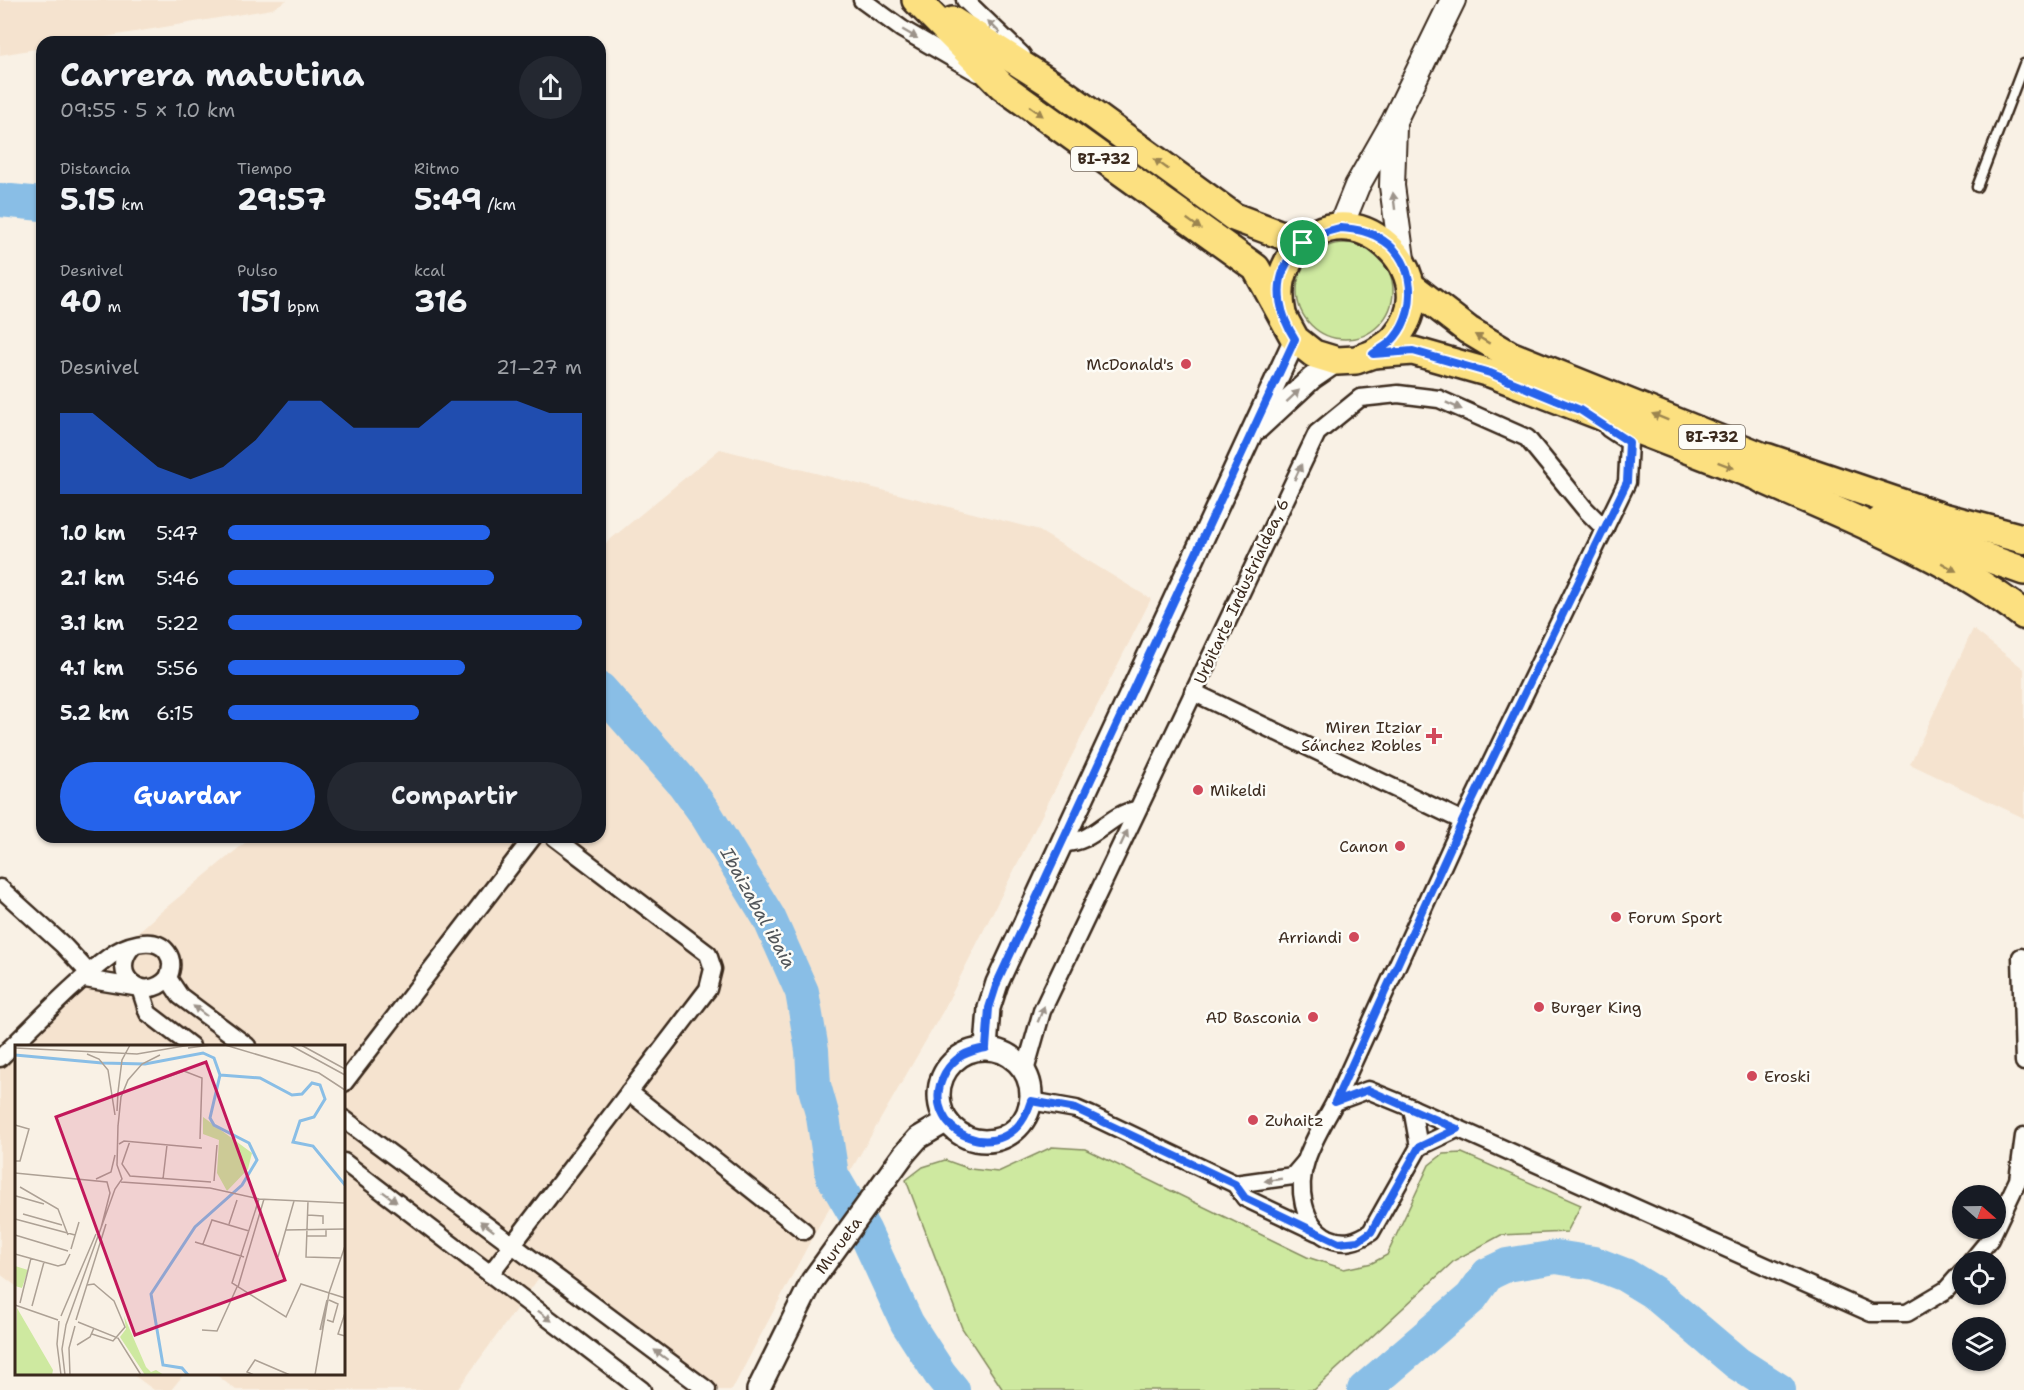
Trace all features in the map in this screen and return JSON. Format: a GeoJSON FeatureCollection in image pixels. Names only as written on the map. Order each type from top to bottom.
{"type":"FeatureCollection","features":[{"type":"Feature","properties":{"kind":"highway"},"geometry":{"type":"LineString","coordinates":[[1765,468],[2024,539]]}},
{"type":"Feature","properties":{"kind":"highway"},"geometry":{"type":"LineString","coordinates":[[1765,468],[1996,593],[2024,615]]}},
{"type":"Feature","properties":{"kind":"main road","name":"BI-732"},"geometry":{"type":"LineString","coordinates":[[917,0],[1002,87],[1256,268],[1289,330],[1314,354],[1337,361],[1356,360],[1373,354],[1413,351],[1444,358],[1490,373],[1580,410],[1765,468],[2024,571]]}},
{"type":"Feature","properties":{"kind":"main road","name":"BI-732"},"geometry":{"type":"LineString","coordinates":[[917,0],[1050,83],[1234,217],[1303,243]]}},
{"type":"Feature","properties":{"kind":"main road"},"geometry":{"type":"LineString","coordinates":[[1340,228],[1357,186],[1394,121],[1454,0]]}},
{"type":"Feature","properties":{"kind":"main road"},"geometry":{"type":"LineString","coordinates":[[1394,121],[1392,186],[1402,259]]}},
{"type":"Feature","properties":{"kind":"main road","name":"BI-732"},"geometry":{"type":"LineString","coordinates":[[1289,330],[1278,293],[1285,265],[1303,243],[1320,232],[1340,228],[1364,230],[1385,241],[1402,259],[1411,286],[1408,313],[1395,338],[1373,354]]}},
{"type":"Feature","properties":{"kind":"main road","name":"BI-732"},"geometry":{"type":"LineString","coordinates":[[1411,286],[1468,330],[1510,356],[1685,427],[1765,468]]}},
{"type":"Feature","properties":{"kind":"street"},"geometry":{"type":"LineString","coordinates":[[862,0],[902,29],[1002,87]]}},
{"type":"Feature","properties":{"kind":"street"},"geometry":{"type":"LineString","coordinates":[[965,0],[1050,83]]}},
{"type":"Feature","properties":{"kind":"street"},"geometry":{"type":"LineString","coordinates":[[986,1048],[989,1008],[997,983],[1251,435],[1289,330]]}},
{"type":"Feature","properties":{"kind":"street"},"geometry":{"type":"LineString","coordinates":[[1251,435],[1312,378],[1337,361]]}},
{"type":"Feature","properties":{"kind":"street","name":"Urbitarte Industrialdea, 6"},"geometry":{"type":"LineString","coordinates":[[1025,1071],[1042,1011],[1317,433],[1360,398],[1398,394],[1439,399],[1527,438],[1585,509],[1605,529]]}},
{"type":"Feature","properties":{"kind":"street"},"geometry":{"type":"LineString","coordinates":[[1235,1184],[1293,1176],[1305,1162],[1335,1102],[1463,820],[1627,482],[1629,442],[1580,410]]}},
{"type":"Feature","properties":{"kind":"street"},"geometry":{"type":"LineString","coordinates":[[1193,692],[1463,820]]}},
{"type":"Feature","properties":{"kind":"street"},"geometry":{"type":"LineString","coordinates":[[1063,843],[1080,843],[1126,812],[1137,810]]}},
{"type":"Feature","properties":{"kind":"street"},"geometry":{"type":"LineString","coordinates":[[345,1082],[527,843]]}},
{"type":"Feature","properties":{"kind":"street"},"geometry":{"type":"LineString","coordinates":[[490,1274],[708,989],[713,969],[708,954],[562,843]]}},
{"type":"Feature","properties":{"kind":"street"},"geometry":{"type":"LineString","coordinates":[[0,888],[63,945],[87,976],[140,988],[156,988],[168,978],[172,963],[170,956],[160,945],[146,941],[111,955],[87,976],[0,1058]]}},
{"type":"Feature","properties":{"kind":"street"},"geometry":{"type":"LineString","coordinates":[[132,947],[124,959],[128,980],[140,988],[148,1013],[188,1045]]}},
{"type":"Feature","properties":{"kind":"street"},"geometry":{"type":"LineString","coordinates":[[2021,957],[2024,1062]]}},
{"type":"Feature","properties":{"kind":"street"},"geometry":{"type":"LineString","coordinates":[[168,978],[180,996],[244,1045]]}},
{"type":"Feature","properties":{"kind":"street"},"geometry":{"type":"LineString","coordinates":[[986,1048],[1008,1055],[1025,1071],[1031,1085],[1031,1101],[1020,1126],[996,1140],[968,1138],[947,1121],[941,1108],[939,1094],[942,1079],[959,1057],[971,1050],[986,1048]]}},
{"type":"Feature","properties":{"kind":"street"},"geometry":{"type":"LineString","coordinates":[[1335,1102],[1368,1090],[1871,1313],[1907,1313],[1946,1290],[1952,1283]]}},
{"type":"Feature","properties":{"kind":"street"},"geometry":{"type":"LineString","coordinates":[[629,1092],[804,1231]]}},
{"type":"Feature","properties":{"kind":"street"},"geometry":{"type":"LineString","coordinates":[[1031,1101],[1076,1109],[1235,1184],[1245,1198],[1339,1243],[1358,1241],[1371,1232],[1419,1147],[1432,1118]]}},
{"type":"Feature","properties":{"kind":"street"},"geometry":{"type":"LineString","coordinates":[[1412,1108],[1419,1147]]}},
{"type":"Feature","properties":{"kind":"street"},"geometry":{"type":"LineString","coordinates":[[345,1120],[708,1390]]}},
{"type":"Feature","properties":{"kind":"street","name":"Murueta"},"geometry":{"type":"LineString","coordinates":[[758,1390],[812,1281],[918,1138],[947,1121]]}},
{"type":"Feature","properties":{"kind":"street"},"geometry":{"type":"LineString","coordinates":[[1419,1147],[1457,1129]]}},
{"type":"Feature","properties":{"kind":"street"},"geometry":{"type":"LineString","coordinates":[[1980,1251],[1990,1239],[2018,1180],[2024,1136]]}},
{"type":"Feature","properties":{"kind":"street"},"geometry":{"type":"LineString","coordinates":[[1305,1162],[1302,1203],[1317,1232]]}},
{"type":"Feature","properties":{"kind":"street"},"geometry":{"type":"LineString","coordinates":[[345,1163],[642,1390]]}},
{"type":"Feature","properties":{"kind":"lane"},"geometry":{"type":"LineString","coordinates":[[1977,187],[2024,64]]}},
{"type":"Feature","properties":{"kind":"shaded area"},"geometry":{"type":"Polygon","coordinates":[[[0,0],[287,0],[272,9],[111,36],[36,36],[36,49],[0,55],[0,0]]]}},
{"type":"Feature","properties":{"kind":"shaded area"},"geometry":{"type":"Polygon","coordinates":[[[720,449],[1036,529],[1151,599],[943,1011],[813,1236],[732,1390],[714,1390],[549,1264],[457,1390],[236,1390],[216,1375],[345,1375],[345,1045],[15,1045],[15,1285],[0,1274],[0,1058],[157,915],[245,843],[606,843],[606,543],[720,449]]]}},
{"type":"Feature","properties":{"kind":"shaded area"},"geometry":{"type":"Polygon","coordinates":[[[1973,629],[2024,669],[2024,818],[1910,764],[1973,629]]]}},
{"type":"Feature","properties":{"kind":"shaded area"},"geometry":{"type":"Polygon","coordinates":[[[133,1375],[183,1375],[171,1390],[154,1390],[133,1375]]]}},
{"type":"Feature","properties":{"kind":"green space"},"geometry":{"type":"Polygon","coordinates":[[[1345,243],[1363,247],[1379,257],[1389,273],[1393,291],[1389,309],[1379,325],[1363,335],[1345,339],[1327,335],[1311,325],[1301,309],[1297,291],[1301,273],[1311,257],[1327,247],[1345,243]]]}},
{"type":"Feature","properties":{"kind":"green space"},"geometry":{"type":"Polygon","coordinates":[[[1052,1147],[1085,1149],[1307,1257],[1344,1269],[1372,1263],[1387,1255],[1429,1165],[1443,1154],[1462,1153],[1581,1205],[1567,1232],[1501,1235],[1455,1260],[1314,1390],[1003,1390],[962,1328],[906,1180],[923,1167],[945,1160],[970,1169],[998,1172],[1052,1147]]]}},
{"type":"Feature","properties":{"kind":"waterway","name":"Ibaizabal ibaia"},"geometry":{"type":"LineString","coordinates":[[0,200],[36,203]]}},
{"type":"Feature","properties":{"kind":"waterway","name":"Ibaizabal ibaia"},"geometry":{"type":"LineString","coordinates":[[606,696],[684,784],[705,813],[769,918],[802,992],[812,1050],[814,1085],[823,1117],[832,1175],[864,1230],[907,1323],[953,1390]]}},
{"type":"Feature","properties":{"kind":"waterway","name":"Ibaizabal ibaia"},"geometry":{"type":"LineString","coordinates":[[1364,1390],[1471,1298],[1488,1274],[1507,1265],[1556,1257],[1594,1263],[1625,1275],[1653,1292],[1737,1363],[1779,1390]]}},
{"type":"Feature","properties":{"kind":"place","name":"McDonald's"},"geometry":{"type":"Point","coordinates":[1186,364]}},
{"type":"Feature","properties":{"kind":"place","name":"Miren Itziar Sánchez Robles"},"geometry":{"type":"Point","coordinates":[1434,736]}},
{"type":"Feature","properties":{"kind":"place","name":"Mikeldi"},"geometry":{"type":"Point","coordinates":[1198,790]}},
{"type":"Feature","properties":{"kind":"place","name":"Canon"},"geometry":{"type":"Point","coordinates":[1400,846]}},
{"type":"Feature","properties":{"kind":"place","name":"Forum Sport"},"geometry":{"type":"Point","coordinates":[1616,917]}},
{"type":"Feature","properties":{"kind":"place","name":"Arriandi"},"geometry":{"type":"Point","coordinates":[1354,937]}},
{"type":"Feature","properties":{"kind":"place","name":"Burger King"},"geometry":{"type":"Point","coordinates":[1539,1007]}},
{"type":"Feature","properties":{"kind":"place","name":"AD Basconia"},"geometry":{"type":"Point","coordinates":[1313,1017]}},
{"type":"Feature","properties":{"kind":"place","name":"Eroski"},"geometry":{"type":"Point","coordinates":[1752,1076]}},
{"type":"Feature","properties":{"kind":"place","name":"Zuhaitz"},"geometry":{"type":"Point","coordinates":[1253,1120]}},
{"type":"Feature","properties":{"kind":"route"},"geometry":{"type":"LineString","coordinates":[[1340,228],[1364,230],[1385,241],[1402,259],[1411,286],[1408,313],[1395,338],[1373,354],[1413,351],[1490,373],[1580,410],[1629,442],[1627,482],[1463,820],[1335,1102],[1368,1090],[1457,1129],[1419,1147],[1371,1232],[1358,1241],[1339,1243],[1245,1198],[1235,1184],[1076,1109],[1031,1101],[1020,1126],[1009,1135],[996,1140],[982,1141],[968,1138],[956,1131],[947,1121],[941,1108],[939,1094],[942,1079],[948,1067],[971,1050],[986,1048],[989,1008],[997,983],[1295,339],[1284,321],[1278,293],[1285,265],[1303,243],[1320,232],[1340,228]]}}]}
